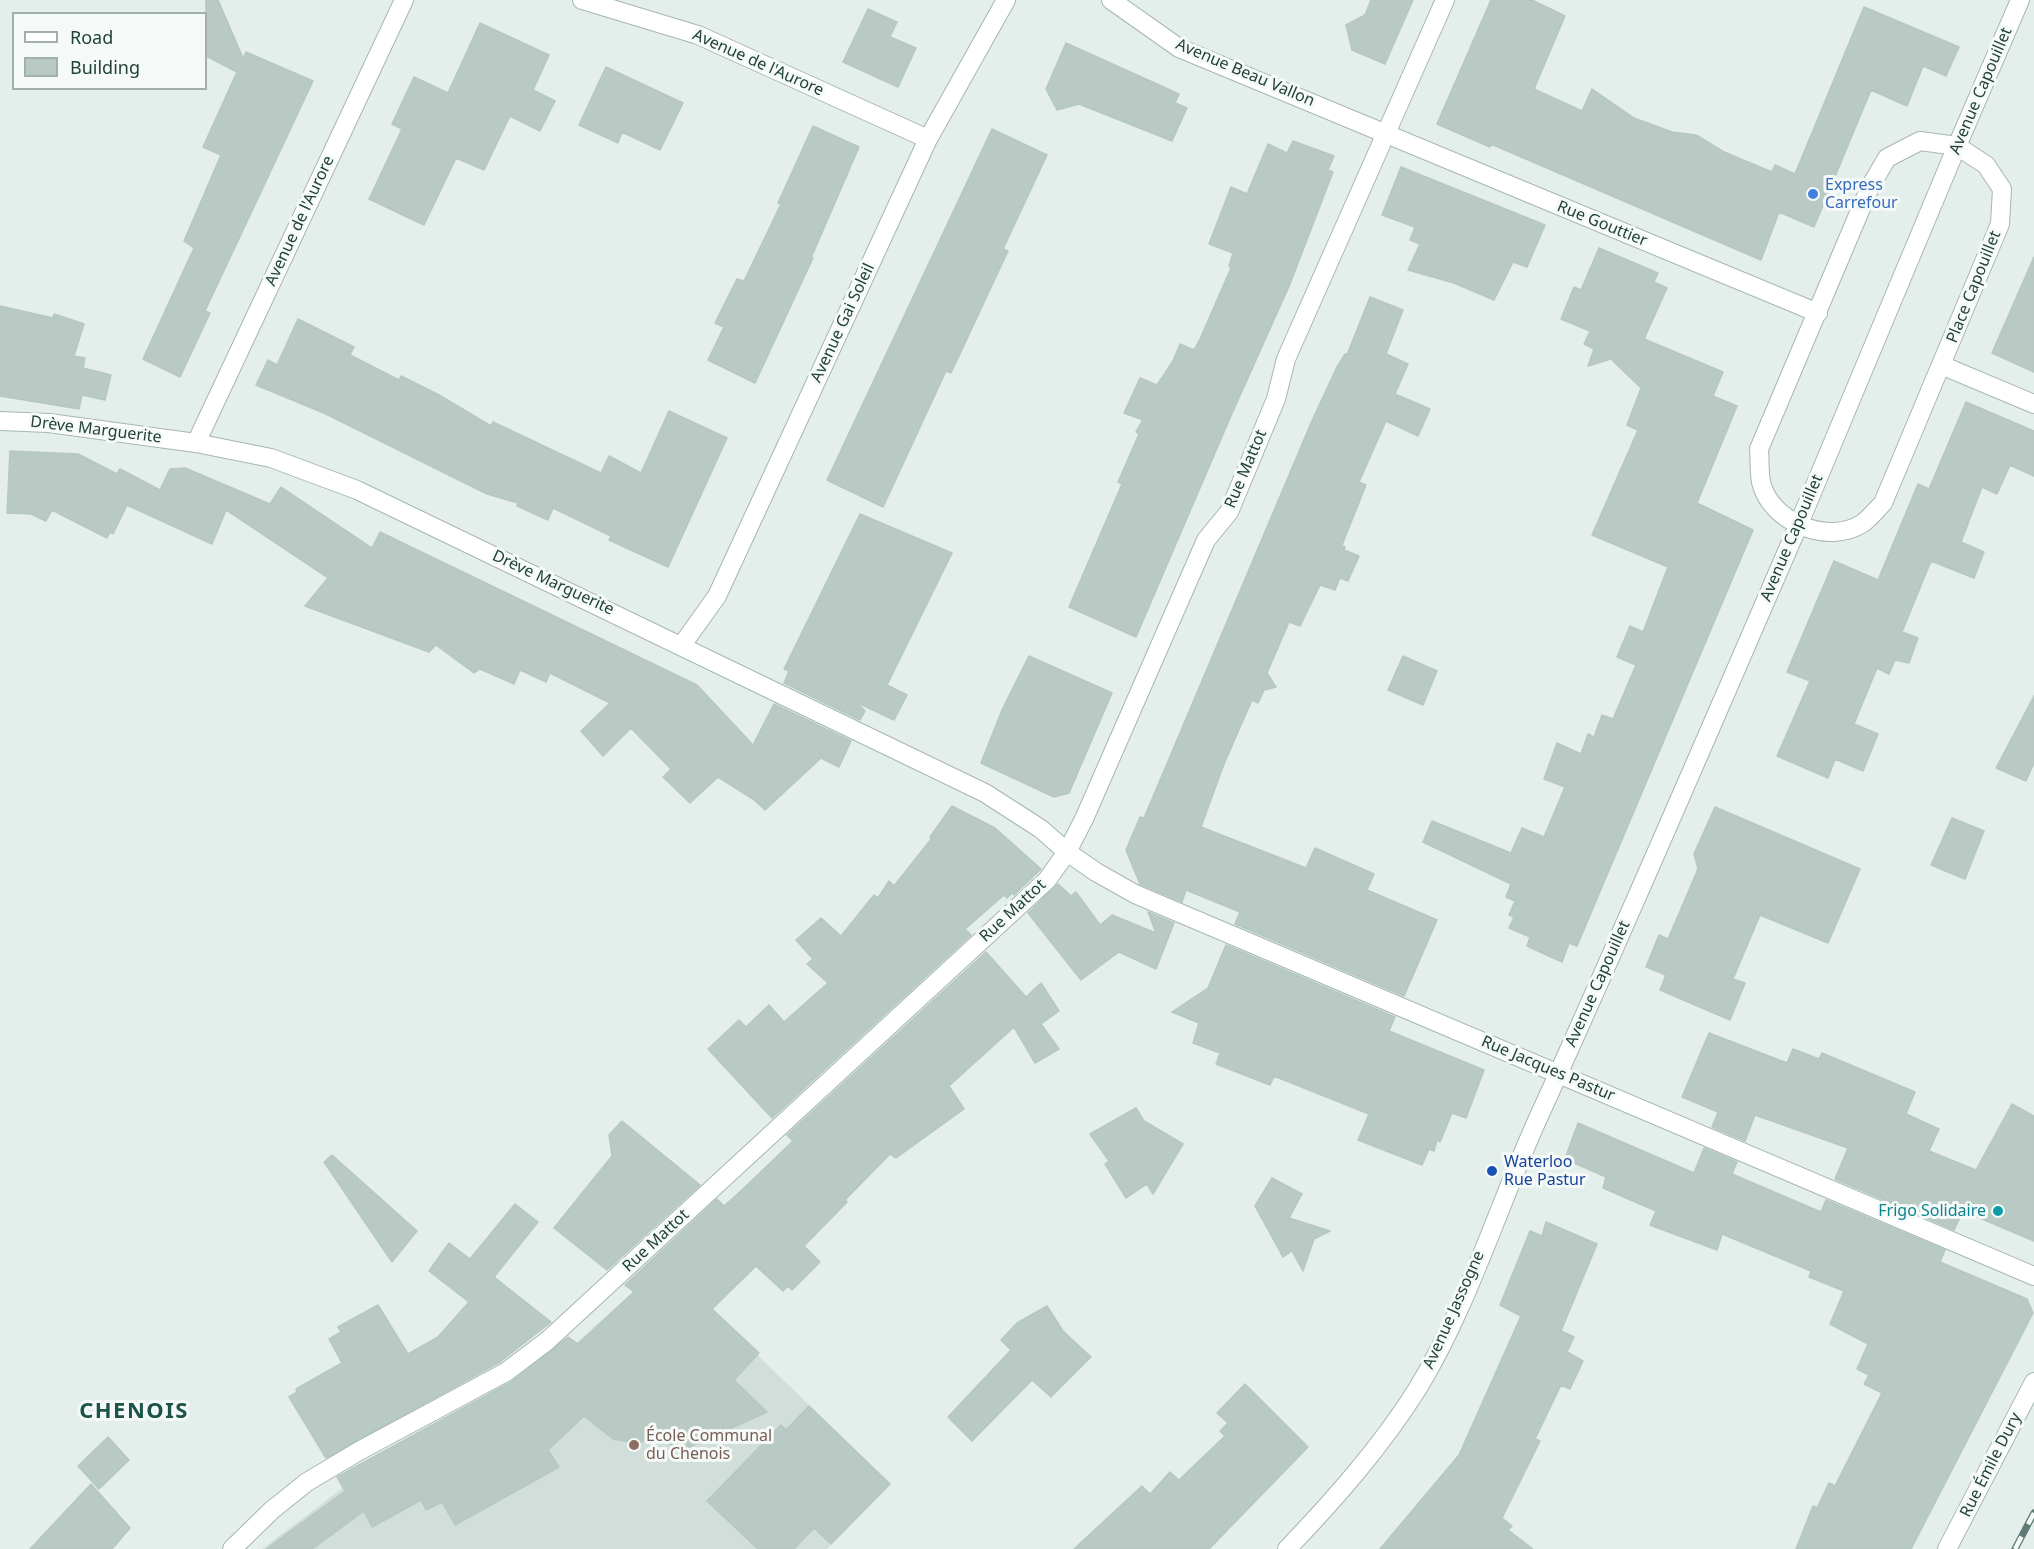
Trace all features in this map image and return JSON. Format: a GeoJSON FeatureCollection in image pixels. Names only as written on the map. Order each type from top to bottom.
{"type":"FeatureCollection","features":[{"type":"Feature","properties":{"kind":"street","name":"Avenue de l'Aurore"},"geometry":{"type":"LineString","coordinates":[[196,442],[404,0]]}},
{"type":"Feature","properties":{"kind":"street","name":"Avenue de l'Aurore"},"geometry":{"type":"LineString","coordinates":[[582,0],[698,35],[928,139]]}},
{"type":"Feature","properties":{"kind":"street","name":"Avenue Gai Soleil"},"geometry":{"type":"LineString","coordinates":[[682,645],[717,597],[928,139],[1006,0]]}},
{"type":"Feature","properties":{"kind":"street","name":"Avenue Beau Vallon"},"geometry":{"type":"LineString","coordinates":[[1111,0],[1179,48],[1386,132]]}},
{"type":"Feature","properties":{"kind":"street","name":"Rue Mattot"},"geometry":{"type":"LineString","coordinates":[[232,1549],[272,1510],[307,1482],[359,1451],[506,1372],[547,1341],[1047,880],[1067,852],[1084,819],[1206,540],[1228,512],[1276,399],[1286,359],[1445,0]]}},
{"type":"Feature","properties":{"kind":"street","name":"Avenue Capouillet"},"geometry":{"type":"LineString","coordinates":[[1558,1074],[1798,526],[2020,0]]}},
{"type":"Feature","properties":{"kind":"street","name":"Rue Gouttier"},"geometry":{"type":"LineString","coordinates":[[1386,132],[1430,154],[1818,313]]}},
{"type":"Feature","properties":{"kind":"street","name":"Place Capouillet"},"geometry":{"type":"LineString","coordinates":[[1920,141],[1958,146],[1986,165],[2002,189],[2000,224],[1883,503],[1862,524],[1837,531],[1798,526],[1777,512],[1761,483],[1759,449],[1870,187],[1887,158],[1920,141]]}},
{"type":"Feature","properties":{"kind":"street"},"geometry":{"type":"LineString","coordinates":[[1941,365],[2034,404]]}},
{"type":"Feature","properties":{"kind":"street","name":"Drève Marguerite"},"geometry":{"type":"LineString","coordinates":[[0,421],[49,423],[196,442],[271,458],[357,490],[985,793],[1041,829],[1067,852]]}},
{"type":"Feature","properties":{"kind":"street","name":"Rue Jacques Pastur"},"geometry":{"type":"LineString","coordinates":[[1067,852],[1135,894],[2034,1276]]}},
{"type":"Feature","properties":{"kind":"street","name":"Avenue Jassogne"},"geometry":{"type":"LineString","coordinates":[[1287,1549],[1337,1495],[1418,1388],[1448,1332],[1558,1074]]}},
{"type":"Feature","properties":{"kind":"street","name":"Rue Émile Dury"},"geometry":{"type":"LineString","coordinates":[[1947,1549],[2034,1382]]}},
{"type":"Feature","properties":{"kind":"shaded area","name":"École Communal du Chenois"},"geometry":{"type":"Polygon","coordinates":[[[664,1264],[890,1484],[827,1549],[262,1549],[348,1484],[534,1381],[664,1264]]]}},
{"type":"Feature","properties":{"kind":"building"},"geometry":{"type":"Polygon","coordinates":[[[206,0],[218,0],[243,58],[246,52],[313,81],[205,311],[210,313],[180,377],[143,359],[194,248],[184,241],[221,155],[203,147],[237,72],[207,57],[206,0]]]}},
{"type":"Feature","properties":{"kind":"building"},"geometry":{"type":"Polygon","coordinates":[[[1371,0],[1413,0],[1385,64],[1352,50],[1346,25],[1365,15],[1371,0]]]}},
{"type":"Feature","properties":{"kind":"building"},"geometry":{"type":"Polygon","coordinates":[[[1491,0],[1532,0],[1565,16],[1534,89],[1582,111],[1592,89],[1634,118],[1672,132],[1696,135],[1724,152],[1772,172],[1775,165],[1795,174],[1864,7],[1959,47],[1946,76],[1923,66],[1907,106],[1871,90],[1814,227],[1779,212],[1761,260],[1491,144],[1490,147],[1437,124],[1491,0]]]}},
{"type":"Feature","properties":{"kind":"building"},"geometry":{"type":"Polygon","coordinates":[[[868,9],[897,22],[890,37],[916,48],[898,87],[843,62],[868,9]]]}},
{"type":"Feature","properties":{"kind":"building"},"geometry":{"type":"Polygon","coordinates":[[[480,23],[549,55],[533,90],[555,101],[540,131],[510,116],[484,170],[456,158],[424,225],[369,199],[402,129],[392,124],[414,77],[448,93],[480,23]]]}},
{"type":"Feature","properties":{"kind":"building"},"geometry":{"type":"Polygon","coordinates":[[[1066,43],[1179,94],[1175,103],[1187,108],[1172,141],[1079,104],[1057,110],[1046,89],[1066,43]]]}},
{"type":"Feature","properties":{"kind":"building"},"geometry":{"type":"Polygon","coordinates":[[[606,67],[683,103],[660,150],[622,132],[618,143],[579,125],[606,67]]]}},
{"type":"Feature","properties":{"kind":"building"},"geometry":{"type":"Polygon","coordinates":[[[813,126],[859,147],[811,258],[813,258],[755,383],[708,360],[724,327],[715,323],[737,279],[744,281],[781,204],[778,203],[813,126]]]}},
{"type":"Feature","properties":{"kind":"building"},"geometry":{"type":"Polygon","coordinates":[[[992,129],[1047,155],[1003,249],[1008,251],[951,373],[946,371],[883,507],[827,480],[992,129]]]}},
{"type":"Feature","properties":{"kind":"building"},"geometry":{"type":"Polygon","coordinates":[[[1293,141],[1334,156],[1328,170],[1333,172],[1290,284],[1136,637],[1069,607],[1122,484],[1118,482],[1139,434],[1136,432],[1143,420],[1124,413],[1140,378],[1157,385],[1173,361],[1180,344],[1194,350],[1200,339],[1231,268],[1229,266],[1233,253],[1209,244],[1231,187],[1247,194],[1268,144],[1287,153],[1293,141]]]}},
{"type":"Feature","properties":{"kind":"building"},"geometry":{"type":"Polygon","coordinates":[[[1401,167],[1545,225],[1527,267],[1513,262],[1494,300],[1454,283],[1408,270],[1420,244],[1410,240],[1415,227],[1382,215],[1401,167]]]}},
{"type":"Feature","properties":{"kind":"building"},"geometry":{"type":"Polygon","coordinates":[[[1599,248],[1658,273],[1654,282],[1667,288],[1644,339],[1723,372],[1713,396],[1737,406],[1697,503],[1753,530],[1577,946],[1569,943],[1562,962],[1527,946],[1530,937],[1509,928],[1514,917],[1509,915],[1515,901],[1506,897],[1511,884],[1423,842],[1432,821],[1511,853],[1522,828],[1544,837],[1565,787],[1544,779],[1557,743],[1581,754],[1588,734],[1594,737],[1602,715],[1613,719],[1636,665],[1617,657],[1630,626],[1643,632],[1668,567],[1592,535],[1638,430],[1627,425],[1641,388],[1611,359],[1588,366],[1594,349],[1584,344],[1590,331],[1561,319],[1574,287],[1581,290],[1599,248]]]}},
{"type":"Feature","properties":{"kind":"building"},"geometry":{"type":"Polygon","coordinates":[[[2034,257],[2034,372],[1992,353],[2034,257]]]}},
{"type":"Feature","properties":{"kind":"building"},"geometry":{"type":"Polygon","coordinates":[[[1370,297],[1403,310],[1386,354],[1408,364],[1395,394],[1430,409],[1418,436],[1386,421],[1359,482],[1366,485],[1342,545],[1345,547],[1344,550],[1359,556],[1348,581],[1340,578],[1335,590],[1320,585],[1300,626],[1289,622],[1267,673],[1276,687],[1264,690],[1258,703],[1252,700],[1224,764],[1201,827],[1306,868],[1315,848],[1374,874],[1367,890],[1437,920],[1404,996],[1235,924],[1240,912],[1186,890],[1182,902],[1140,884],[1126,850],[1140,817],[1144,818],[1311,423],[1337,367],[1345,354],[1347,355],[1370,297]]]}},
{"type":"Feature","properties":{"kind":"building"},"geometry":{"type":"Polygon","coordinates":[[[0,306],[53,318],[54,314],[84,324],[74,356],[85,358],[83,368],[111,375],[105,400],[82,395],[79,409],[0,396],[0,306]]]}},
{"type":"Feature","properties":{"kind":"building"},"geometry":{"type":"Polygon","coordinates":[[[298,319],[354,347],[350,355],[399,380],[401,376],[439,395],[491,426],[493,422],[601,473],[609,456],[641,473],[669,411],[727,438],[668,567],[609,540],[611,536],[553,508],[548,520],[517,506],[518,503],[487,494],[326,414],[256,385],[268,360],[277,365],[298,319]]]}},
{"type":"Feature","properties":{"kind":"building"},"geometry":{"type":"Polygon","coordinates":[[[1966,402],[2034,431],[2034,476],[2010,465],[1997,494],[1982,487],[1961,542],[1984,552],[1974,578],[1931,561],[1902,632],[1918,638],[1909,663],[1895,660],[1889,674],[1877,668],[1854,724],[1878,734],[1863,771],[1835,759],[1828,778],[1777,756],[1810,681],[1787,672],[1834,561],[1878,580],[1918,484],[1929,489],[1966,402]]]}},
{"type":"Feature","properties":{"kind":"building"},"geometry":{"type":"Polygon","coordinates":[[[10,451],[78,454],[117,474],[120,469],[160,490],[170,469],[185,468],[270,504],[281,487],[372,548],[380,532],[697,685],[753,745],[774,704],[851,741],[839,767],[821,758],[765,810],[753,799],[718,777],[690,803],[663,777],[671,769],[631,728],[603,756],[581,731],[610,703],[550,673],[546,682],[520,670],[514,684],[480,669],[474,673],[436,645],[429,652],[305,606],[328,578],[226,510],[212,544],[127,505],[113,534],[110,532],[107,538],[52,510],[46,521],[31,514],[7,513],[10,451]]]}},
{"type":"Feature","properties":{"kind":"building"},"geometry":{"type":"Polygon","coordinates":[[[860,514],[952,553],[887,685],[907,695],[894,720],[856,702],[865,711],[860,720],[784,683],[789,671],[784,669],[860,514]]]}},
{"type":"Feature","properties":{"kind":"building"},"geometry":{"type":"Polygon","coordinates":[[[1029,656],[1112,693],[1069,793],[1054,797],[981,763],[1002,710],[1029,656]]]}},
{"type":"Feature","properties":{"kind":"building"},"geometry":{"type":"Polygon","coordinates":[[[1403,656],[1437,671],[1423,705],[1388,690],[1403,656]]]}},
{"type":"Feature","properties":{"kind":"building"},"geometry":{"type":"Polygon","coordinates":[[[2034,696],[2034,763],[2026,781],[1996,768],[2034,696]]]}},
{"type":"Feature","properties":{"kind":"building"},"geometry":{"type":"Polygon","coordinates":[[[952,806],[995,828],[1041,869],[1014,895],[1012,893],[1007,898],[1004,895],[965,929],[971,935],[772,1118],[708,1049],[739,1020],[746,1027],[769,1005],[784,1022],[828,983],[807,964],[813,959],[796,940],[821,918],[841,936],[874,895],[878,898],[889,881],[894,886],[932,838],[930,837],[952,806]]]}},
{"type":"Feature","properties":{"kind":"building"},"geometry":{"type":"Polygon","coordinates":[[[1715,807],[1860,869],[1828,943],[1760,915],[1733,979],[1745,983],[1730,1020],[1660,990],[1666,975],[1646,967],[1659,935],[1668,939],[1698,869],[1694,854],[1715,807]]]}},
{"type":"Feature","properties":{"kind":"building"},"geometry":{"type":"Polygon","coordinates":[[[1952,818],[1984,831],[1965,879],[1931,865],[1952,818]]]}},
{"type":"Feature","properties":{"kind":"building"},"geometry":{"type":"Polygon","coordinates":[[[1058,884],[1071,896],[1076,892],[1100,925],[1112,915],[1156,933],[1148,912],[1174,923],[1156,969],[1119,952],[1081,980],[1028,913],[1058,884]]]}},
{"type":"Feature","properties":{"kind":"building"},"geometry":{"type":"Polygon","coordinates":[[[1226,945],[1395,1017],[1389,1031],[1484,1070],[1466,1118],[1452,1113],[1440,1142],[1437,1140],[1434,1151],[1429,1149],[1422,1165],[1358,1140],[1369,1114],[1274,1076],[1270,1085],[1216,1064],[1220,1053],[1193,1043],[1199,1023],[1172,1012],[1208,988],[1226,945]]]}},
{"type":"Feature","properties":{"kind":"building"},"geometry":{"type":"Polygon","coordinates":[[[986,952],[1026,997],[1041,983],[1059,1011],[1041,1024],[1059,1049],[1035,1063],[1014,1027],[949,1086],[964,1109],[896,1158],[890,1154],[804,1246],[820,1262],[792,1290],[788,1286],[783,1291],[756,1266],[712,1309],[759,1353],[734,1380],[767,1412],[685,1449],[675,1448],[660,1438],[636,1443],[613,1439],[584,1416],[548,1450],[559,1467],[455,1525],[442,1502],[426,1510],[421,1500],[372,1527],[364,1511],[312,1549],[266,1549],[345,1491],[337,1477],[511,1382],[568,1337],[578,1344],[634,1292],[625,1285],[717,1199],[724,1206],[743,1189],[793,1141],[787,1135],[986,952]]]}},
{"type":"Feature","properties":{"kind":"building"},"geometry":{"type":"Polygon","coordinates":[[[1709,1033],[1787,1063],[1793,1049],[1819,1059],[1822,1053],[1915,1092],[1906,1114],[1939,1129],[1929,1151],[1976,1170],[2012,1104],[2034,1116],[2034,1241],[1963,1211],[1954,1230],[1835,1179],[1848,1148],[1755,1115],[1745,1141],[1712,1127],[1718,1112],[1682,1097],[1709,1033]]]}},
{"type":"Feature","properties":{"kind":"building"},"geometry":{"type":"Polygon","coordinates":[[[1136,1108],[1144,1121],[1183,1144],[1153,1194],[1147,1184],[1126,1198],[1105,1164],[1109,1161],[1090,1134],[1136,1108]]]}},
{"type":"Feature","properties":{"kind":"building"},"geometry":{"type":"Polygon","coordinates":[[[622,1121],[700,1185],[607,1270],[554,1228],[612,1156],[609,1135],[622,1121]]]}},
{"type":"Feature","properties":{"kind":"building"},"geometry":{"type":"Polygon","coordinates":[[[1578,1123],[1694,1173],[1704,1148],[1737,1162],[1732,1174],[1821,1212],[1826,1200],[1945,1250],[1940,1262],[2027,1299],[2033,1313],[1911,1549],[1796,1549],[1813,1506],[1817,1508],[1829,1483],[1835,1486],[1882,1393],[1864,1384],[1869,1375],[1857,1369],[1868,1344],[1830,1324],[1844,1291],[1809,1277],[1811,1271],[1722,1234],[1717,1250],[1650,1225],[1656,1211],[1603,1188],[1606,1177],[1565,1159],[1578,1123]]]}},
{"type":"Feature","properties":{"kind":"building"},"geometry":{"type":"Polygon","coordinates":[[[332,1155],[417,1231],[392,1262],[324,1162],[332,1155]]]}},
{"type":"Feature","properties":{"kind":"building"},"geometry":{"type":"Polygon","coordinates":[[[1272,1178],[1302,1194],[1289,1218],[1330,1231],[1314,1239],[1303,1271],[1292,1251],[1283,1257],[1255,1206],[1272,1178]]]}},
{"type":"Feature","properties":{"kind":"building"},"geometry":{"type":"Polygon","coordinates":[[[515,1204],[538,1222],[494,1277],[551,1322],[500,1362],[326,1458],[289,1397],[297,1392],[296,1389],[342,1363],[329,1339],[341,1332],[338,1327],[378,1305],[408,1354],[438,1337],[469,1302],[429,1271],[449,1243],[470,1259],[515,1204]]]}},
{"type":"Feature","properties":{"kind":"building"},"geometry":{"type":"Polygon","coordinates":[[[1546,1222],[1597,1244],[1561,1331],[1574,1337],[1567,1352],[1583,1361],[1570,1389],[1561,1385],[1535,1439],[1540,1441],[1502,1518],[1512,1526],[1508,1530],[1533,1549],[1380,1549],[1459,1455],[1521,1316],[1500,1305],[1530,1231],[1542,1236],[1546,1222]]]}},
{"type":"Feature","properties":{"kind":"building"},"geometry":{"type":"Polygon","coordinates":[[[1047,1306],[1063,1331],[1091,1357],[1051,1397],[1032,1380],[972,1441],[948,1417],[1011,1350],[1001,1340],[1017,1323],[1047,1306]]]}},
{"type":"Feature","properties":{"kind":"building"},"geometry":{"type":"Polygon","coordinates":[[[1245,1384],[1308,1447],[1209,1549],[1074,1549],[1142,1486],[1150,1494],[1170,1472],[1179,1480],[1225,1436],[1220,1431],[1228,1423],[1217,1413],[1245,1384]]]}},
{"type":"Feature","properties":{"kind":"building"},"geometry":{"type":"Polygon","coordinates":[[[809,1406],[890,1484],[831,1544],[814,1528],[794,1549],[758,1549],[707,1501],[781,1425],[786,1430],[809,1406]]]}},
{"type":"Feature","properties":{"kind":"building"},"geometry":{"type":"Polygon","coordinates":[[[108,1437],[129,1460],[99,1489],[78,1466],[108,1437]]]}},
{"type":"Feature","properties":{"kind":"building"},"geometry":{"type":"Polygon","coordinates":[[[91,1484],[130,1528],[112,1549],[30,1549],[91,1484]]]}},
{"type":"Feature","properties":{"kind":"railway"},"geometry":{"type":"LineString","coordinates":[[2015,1549],[2034,1513]]}},
{"type":"Feature","properties":{"kind":"place","name":"Express Carrefour"},"geometry":{"type":"Point","coordinates":[1813,194]}},
{"type":"Feature","properties":{"kind":"place","name":"Waterloo Rue Pastur"},"geometry":{"type":"Point","coordinates":[1492,1171]}},
{"type":"Feature","properties":{"kind":"place","name":"Frigo Solidaire"},"geometry":{"type":"Point","coordinates":[1998,1211]}},
{"type":"Feature","properties":{"kind":"place","name":"École Communal du Chenois"},"geometry":{"type":"Point","coordinates":[634,1445]}},
{"type":"Feature","properties":{"kind":"district","name":"CHENOIS"},"geometry":{"type":"Point","coordinates":[134,1412]}}]}
